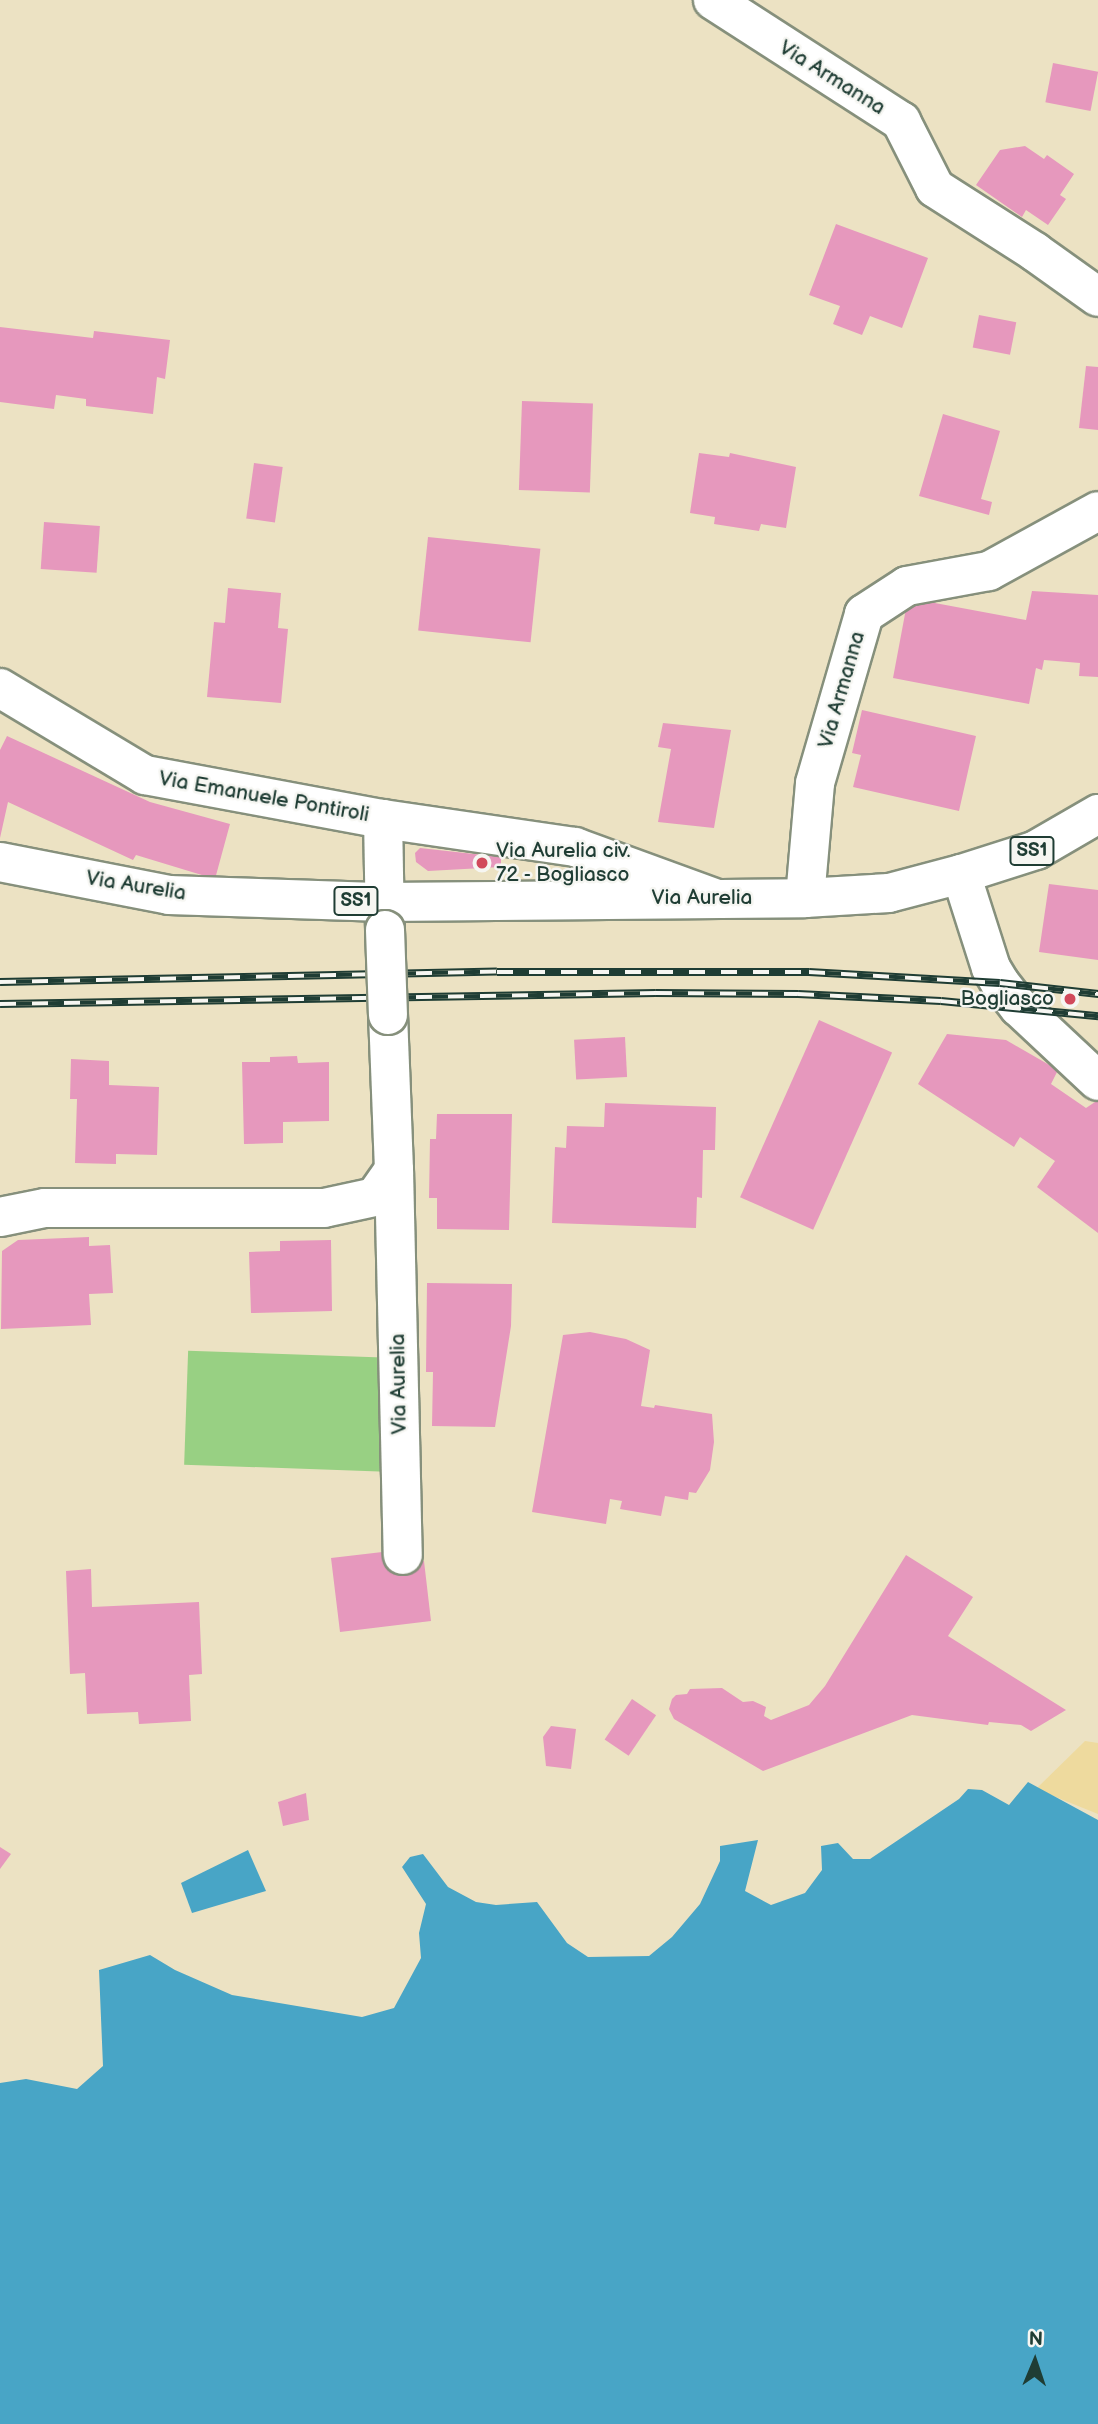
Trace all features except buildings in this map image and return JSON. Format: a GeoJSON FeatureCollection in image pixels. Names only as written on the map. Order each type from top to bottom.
{"type":"FeatureCollection","features":[{"type":"Feature","properties":{"kind":"street","name":"Via Armanna"},"geometry":{"type":"LineString","coordinates":[[713,0],[901,121],[935,188],[1035,252],[1098,297]]}},
{"type":"Feature","properties":{"kind":"street","name":"Via Armanna"},"geometry":{"type":"LineString","coordinates":[[805,898],[815,783],[864,614],[907,586],[989,571],[1098,512]]}},
{"type":"Feature","properties":{"kind":"street","name":"Via Emanuele Pontiroli"},"geometry":{"type":"LineString","coordinates":[[0,688],[145,775],[383,819],[575,847],[715,899]]}},
{"type":"Feature","properties":{"kind":"street","name":"Via Aurelia"},"geometry":{"type":"LineString","coordinates":[[0,862],[169,895],[385,916],[715,899],[805,898],[889,893],[961,874],[1035,850],[1098,814]]}},
{"type":"Feature","properties":{"kind":"street","name":"Via Emanuele Pontiroli"},"geometry":{"type":"LineString","coordinates":[[383,819],[388,1015]]}},
{"type":"Feature","properties":{"kind":"street"},"geometry":{"type":"LineString","coordinates":[[961,874],[991,968],[1000,983],[1019,1007],[1098,1081]]}},
{"type":"Feature","properties":{"kind":"street","name":"Via Aurelia"},"geometry":{"type":"LineString","coordinates":[[388,1015],[403,1555]]}},
{"type":"Feature","properties":{"kind":"street"},"geometry":{"type":"LineString","coordinates":[[0,1217],[45,1208],[324,1208],[375,1197],[394,1170]]}},
{"type":"Feature","properties":{"kind":"green space"},"geometry":{"type":"Polygon","coordinates":[[[188,1351],[397,1358],[393,1472],[184,1465],[188,1351]]]}},
{"type":"Feature","properties":{"kind":"sand"},"geometry":{"type":"Polygon","coordinates":[[[1085,1741],[1098,1743],[1098,1814],[1036,1789],[1085,1741]]]}},
{"type":"Feature","properties":{"kind":"water"},"geometry":{"type":"Polygon","coordinates":[[[1028,1782],[1098,1820],[1098,2424],[0,2424],[0,2083],[26,2079],[77,2089],[103,2066],[99,1970],[150,1955],[175,1970],[232,1995],[362,2017],[394,2008],[421,1958],[419,1933],[426,1904],[402,1867],[410,1857],[423,1854],[448,1887],[476,1902],[496,1905],[537,1902],[567,1943],[588,1957],[649,1956],[672,1937],[700,1904],[720,1861],[720,1846],[758,1840],[745,1891],[771,1905],[805,1893],[822,1870],[821,1846],[838,1843],[853,1859],[870,1859],[959,1799],[968,1789],[982,1790],[1009,1805],[1028,1782]]]}},
{"type":"Feature","properties":{"kind":"water"},"geometry":{"type":"Polygon","coordinates":[[[248,1850],[266,1891],[192,1913],[181,1883],[248,1850]]]}},
{"type":"Feature","properties":{"kind":"railway"},"geometry":{"type":"LineString","coordinates":[[0,982],[497,972],[809,972],[1000,983],[1098,994]]}},
{"type":"Feature","properties":{"kind":"railway"},"geometry":{"type":"LineString","coordinates":[[0,1004],[656,993],[798,994],[941,1001],[1098,1016]]}},
{"type":"Feature","properties":{"kind":"place","name":"Via Aurelia civ. 72 - Bogliasco"},"geometry":{"type":"Point","coordinates":[482,863]}},
{"type":"Feature","properties":{"kind":"place","name":"Bogliasco"},"geometry":{"type":"Point","coordinates":[1070,999]}}]}
